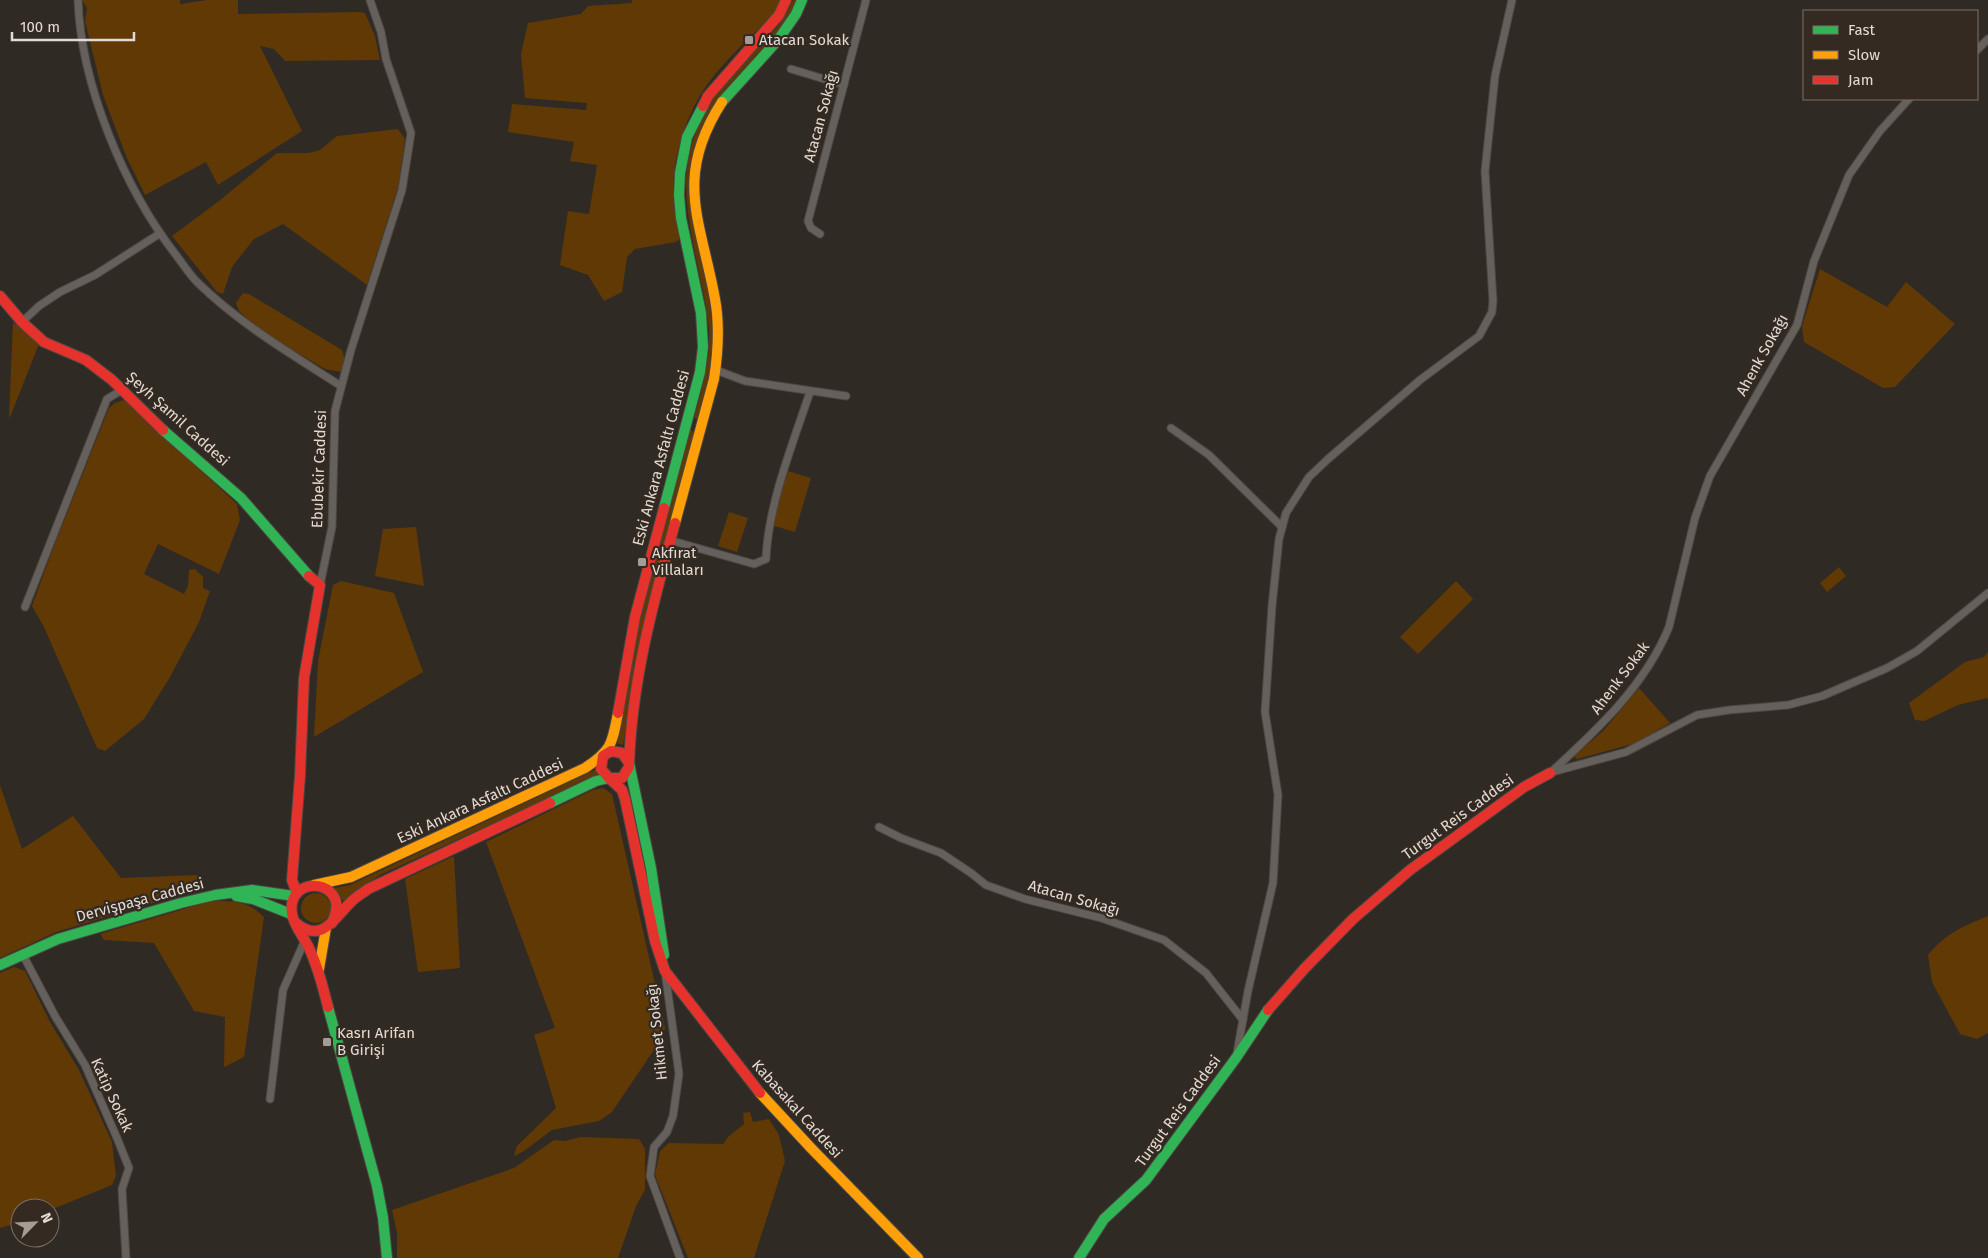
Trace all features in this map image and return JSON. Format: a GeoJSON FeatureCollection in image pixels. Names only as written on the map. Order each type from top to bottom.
{"type":"FeatureCollection","features":[{"type":"Feature","properties":{"kind":"main road","name":"Eski Ankara Asfaltı Caddesi"},"geometry":{"type":"LineString","coordinates":[[295,894],[306,886],[345,879],[374,867],[577,772],[603,756],[613,740],[635,616],[702,362],[701,313],[681,218],[679,195],[680,173],[687,137],[708,96],[779,15],[786,0]]}},
{"type":"Feature","properties":{"kind":"main road","name":"Eski Ankara Asfaltı Caddesi"},"geometry":{"type":"LineString","coordinates":[[629,763],[630,732],[649,618],[716,370],[718,347],[717,317],[698,226],[695,199],[694,175],[698,156],[703,138],[725,98],[780,38],[795,17],[802,0]]}},
{"type":"Feature","properties":{"kind":"main road","name":"Şeyh Şamil Caddesi"},"geometry":{"type":"LineString","coordinates":[[0,296],[22,322],[44,342],[91,364],[122,390],[159,426],[241,498],[312,579],[320,585]]}},
{"type":"Feature","properties":{"kind":"main road","name":"Ebubekir Caddesi"},"geometry":{"type":"LineString","coordinates":[[295,894],[292,880],[293,852],[300,776],[304,678],[320,585]]}},
{"type":"Feature","properties":{"kind":"main road"},"geometry":{"type":"LineString","coordinates":[[611,751],[625,754],[629,763],[626,775],[618,779],[609,778],[601,769],[603,756],[611,751]]}},
{"type":"Feature","properties":{"kind":"main road","name":"Hikmet Sokağı"},"geometry":{"type":"LineString","coordinates":[[629,763],[651,868],[663,943],[665,970]]}},
{"type":"Feature","properties":{"kind":"main road","name":"Turgut Reis Caddesi"},"geometry":{"type":"LineString","coordinates":[[1079,1258],[1096,1229],[1111,1212],[1146,1180],[1236,1058],[1263,1016],[1288,986],[1353,919],[1386,889],[1524,786],[1550,773]]}},
{"type":"Feature","properties":{"kind":"main road","name":"Eski Ankara Asfaltı Caddesi"},"geometry":{"type":"LineString","coordinates":[[329,926],[350,902],[390,878],[596,781],[609,778]]}},
{"type":"Feature","properties":{"kind":"main road","name":"Hikmet Sokağı"},"geometry":{"type":"LineString","coordinates":[[609,778],[622,790],[625,799],[655,941],[665,970]]}},
{"type":"Feature","properties":{"kind":"main road"},"geometry":{"type":"LineString","coordinates":[[314,885],[328,890],[336,902],[335,917],[329,926],[319,969]]}},
{"type":"Feature","properties":{"kind":"main road","name":"Dervişpaşa Caddesi"},"geometry":{"type":"LineString","coordinates":[[0,966],[58,939],[181,903],[215,895],[252,890],[295,894]]}},
{"type":"Feature","properties":{"kind":"main road"},"geometry":{"type":"LineString","coordinates":[[295,894],[291,903],[292,917],[319,969],[381,1206],[387,1258]]}},
{"type":"Feature","properties":{"kind":"main road"},"geometry":{"type":"LineString","coordinates":[[215,895],[254,899],[292,917],[304,930],[319,931],[329,926]]}},
{"type":"Feature","properties":{"kind":"main road","name":"Kabasakal Caddesi"},"geometry":{"type":"LineString","coordinates":[[665,970],[734,1062],[764,1097],[918,1258]]}},
{"type":"Feature","properties":{"kind":"street"},"geometry":{"type":"LineString","coordinates":[[78,0],[80,28],[100,108],[114,148],[131,185],[159,234],[196,281],[250,328],[341,386]]}},
{"type":"Feature","properties":{"kind":"street","name":"Ebubekir Caddesi"},"geometry":{"type":"LineString","coordinates":[[320,585],[332,527],[335,411],[351,350],[402,190],[411,134],[386,59],[381,32],[370,0]]}},
{"type":"Feature","properties":{"kind":"street","name":"Atacan Sokağı"},"geometry":{"type":"LineString","coordinates":[[820,234],[811,228],[808,221],[866,0]]}},
{"type":"Feature","properties":{"kind":"street"},"geometry":{"type":"LineString","coordinates":[[1236,1058],[1272,882],[1278,795],[1265,712],[1272,606],[1282,527],[1286,513],[1309,477],[1392,404],[1479,336],[1492,312],[1485,171],[1495,76],[1512,0]]}},
{"type":"Feature","properties":{"kind":"street"},"geometry":{"type":"LineString","coordinates":[[1978,49],[1988,39]]}},
{"type":"Feature","properties":{"kind":"street"},"geometry":{"type":"LineString","coordinates":[[791,69],[844,85]]}},
{"type":"Feature","properties":{"kind":"street","name":"Ahenk Sokağı"},"geometry":{"type":"LineString","coordinates":[[1680,580],[1696,518],[1710,476],[1797,325],[1814,262],[1849,175],[1880,131],[1908,100]]}},
{"type":"Feature","properties":{"kind":"street"},"geometry":{"type":"LineString","coordinates":[[22,322],[39,306],[60,292],[95,275],[159,234]]}},
{"type":"Feature","properties":{"kind":"street"},"geometry":{"type":"LineString","coordinates":[[716,370],[746,381],[846,396]]}},
{"type":"Feature","properties":{"kind":"street"},"geometry":{"type":"LineString","coordinates":[[25,607],[107,399],[122,390]]}},
{"type":"Feature","properties":{"kind":"street"},"geometry":{"type":"LineString","coordinates":[[669,540],[754,564],[766,558],[766,534],[810,392]]}},
{"type":"Feature","properties":{"kind":"street"},"geometry":{"type":"LineString","coordinates":[[1171,428],[1210,455],[1282,527]]}},
{"type":"Feature","properties":{"kind":"street","name":"Ahenk Sokak"},"geometry":{"type":"LineString","coordinates":[[1550,773],[1601,726],[1647,667],[1662,643],[1669,627],[1680,580]]}},
{"type":"Feature","properties":{"kind":"street","name":"Turgut Reis Caddesi"},"geometry":{"type":"LineString","coordinates":[[1550,773],[1626,752],[1698,716],[1729,710],[1788,705],[1822,696],[1887,668],[1917,651],[1988,593]]}},
{"type":"Feature","properties":{"kind":"street","name":"Atacan Sokağı"},"geometry":{"type":"LineString","coordinates":[[879,827],[941,854],[972,873],[986,885],[1025,899],[1101,918],[1164,940],[1206,973],[1243,1020]]}},
{"type":"Feature","properties":{"kind":"street"},"geometry":{"type":"LineString","coordinates":[[270,1099],[283,990],[305,940]]}},
{"type":"Feature","properties":{"kind":"street","name":"Katip Sokak"},"geometry":{"type":"LineString","coordinates":[[23,955],[55,1016],[85,1066],[118,1138],[129,1168],[122,1189],[126,1258]]}},
{"type":"Feature","properties":{"kind":"street","name":"Hikmet Sokağı"},"geometry":{"type":"LineString","coordinates":[[665,970],[679,1074],[673,1116],[667,1132],[654,1146],[650,1176],[680,1258]]}},
{"type":"Feature","properties":{"kind":"shaded area"},"geometry":{"type":"Polygon","coordinates":[[[82,0],[180,0],[180,4],[207,0],[238,0],[238,14],[365,13],[375,36],[380,60],[285,61],[274,49],[260,46],[302,131],[218,185],[206,162],[145,195],[126,156],[103,95],[85,21],[87,8],[82,0]]]}},
{"type":"Feature","properties":{"kind":"shaded area"},"geometry":{"type":"Polygon","coordinates":[[[632,0],[781,0],[776,11],[717,72],[701,94],[688,119],[679,147],[673,190],[680,238],[676,242],[635,249],[627,257],[622,292],[604,301],[588,275],[560,265],[568,211],[589,214],[597,165],[570,161],[574,142],[508,132],[512,104],[586,110],[587,103],[525,98],[521,54],[528,23],[581,14],[588,6],[632,3],[632,0]]]}},
{"type":"Feature","properties":{"kind":"shaded area"},"geometry":{"type":"Polygon","coordinates":[[[793,0],[798,0],[783,26],[724,91],[694,155],[713,335],[710,376],[698,419],[694,418],[707,365],[709,332],[708,317],[689,220],[686,176],[689,155],[695,133],[721,87],[778,26],[793,0]]]}},
{"type":"Feature","properties":{"kind":"shaded area"},"geometry":{"type":"Polygon","coordinates":[[[398,129],[405,139],[398,187],[367,285],[283,224],[254,239],[232,267],[223,294],[217,292],[172,236],[219,201],[277,153],[308,153],[320,150],[337,136],[398,129]]]}},
{"type":"Feature","properties":{"kind":"shaded area"},"geometry":{"type":"Polygon","coordinates":[[[1820,269],[1887,307],[1906,282],[1955,324],[1895,387],[1883,388],[1804,342],[1802,326],[1820,269]]]}},
{"type":"Feature","properties":{"kind":"shaded area"},"geometry":{"type":"Polygon","coordinates":[[[243,293],[249,294],[342,350],[345,360],[341,372],[325,369],[284,345],[252,323],[239,311],[236,303],[243,293]]]}},
{"type":"Feature","properties":{"kind":"shaded area"},"geometry":{"type":"Polygon","coordinates":[[[13,322],[39,344],[9,417],[13,322]]]}},
{"type":"Feature","properties":{"kind":"shaded area"},"geometry":{"type":"Polygon","coordinates":[[[124,400],[237,504],[240,520],[219,574],[158,544],[144,574],[184,594],[188,586],[189,570],[195,569],[203,577],[203,588],[210,591],[199,622],[170,677],[144,719],[105,751],[97,748],[44,627],[32,606],[109,408],[115,403],[124,400]]]}},
{"type":"Feature","properties":{"kind":"shaded area"},"geometry":{"type":"Polygon","coordinates":[[[690,430],[695,432],[647,606],[623,745],[617,743],[641,610],[690,430]]]}},
{"type":"Feature","properties":{"kind":"shaded area"},"geometry":{"type":"Polygon","coordinates":[[[788,471],[811,478],[795,532],[771,525],[788,471]]]}},
{"type":"Feature","properties":{"kind":"shaded area"},"geometry":{"type":"Polygon","coordinates":[[[729,512],[748,518],[737,552],[718,546],[729,512]]]}},
{"type":"Feature","properties":{"kind":"shaded area"},"geometry":{"type":"Polygon","coordinates":[[[416,527],[424,586],[375,576],[383,529],[416,527]]]}},
{"type":"Feature","properties":{"kind":"shaded area"},"geometry":{"type":"Polygon","coordinates":[[[1839,567],[1846,576],[1827,592],[1820,583],[1839,567]]]}},
{"type":"Feature","properties":{"kind":"shaded area"},"geometry":{"type":"Polygon","coordinates":[[[341,581],[394,593],[423,672],[314,737],[318,661],[333,585],[341,581]]]}},
{"type":"Feature","properties":{"kind":"shaded area"},"geometry":{"type":"Polygon","coordinates":[[[1456,581],[1473,599],[1418,654],[1400,637],[1456,581]]]}},
{"type":"Feature","properties":{"kind":"shaded area"},"geometry":{"type":"Polygon","coordinates":[[[1988,652],[1988,700],[1987,698],[1958,705],[1924,721],[1915,720],[1909,703],[1965,662],[1984,657],[1988,652]]]}},
{"type":"Feature","properties":{"kind":"shaded area"},"geometry":{"type":"Polygon","coordinates":[[[1639,688],[1670,723],[1636,743],[1577,759],[1574,756],[1604,730],[1639,688]]]}},
{"type":"Feature","properties":{"kind":"shaded area"},"geometry":{"type":"Polygon","coordinates":[[[597,769],[599,775],[380,875],[343,901],[334,888],[350,885],[597,769]]]}},
{"type":"Feature","properties":{"kind":"shaded area"},"geometry":{"type":"Polygon","coordinates":[[[0,785],[22,849],[73,816],[121,878],[197,875],[200,889],[56,932],[0,958],[0,785]]]}},
{"type":"Feature","properties":{"kind":"shaded area"},"geometry":{"type":"Polygon","coordinates":[[[603,788],[612,794],[665,1028],[662,1038],[612,1112],[599,1121],[552,1130],[524,1151],[514,1156],[517,1146],[556,1108],[534,1035],[555,1028],[486,842],[593,790],[603,788]]]}},
{"type":"Feature","properties":{"kind":"shaded area"},"geometry":{"type":"Polygon","coordinates":[[[454,856],[460,968],[418,972],[405,879],[454,856]]]}},
{"type":"Feature","properties":{"kind":"shaded area"},"geometry":{"type":"Polygon","coordinates":[[[316,893],[327,897],[331,908],[327,919],[316,923],[305,919],[301,908],[305,897],[316,893]]]}},
{"type":"Feature","properties":{"kind":"shaded area"},"geometry":{"type":"Polygon","coordinates":[[[211,901],[246,904],[264,917],[244,1057],[224,1067],[225,1017],[194,1011],[154,943],[104,940],[100,934],[211,901]]]}},
{"type":"Feature","properties":{"kind":"shaded area"},"geometry":{"type":"Polygon","coordinates":[[[1988,916],[1988,1033],[1977,1039],[1960,1034],[1932,982],[1928,955],[1948,936],[1962,927],[1988,916]]]}},
{"type":"Feature","properties":{"kind":"shaded area"},"geometry":{"type":"Polygon","coordinates":[[[14,967],[25,971],[50,1022],[79,1070],[112,1142],[116,1176],[112,1185],[60,1206],[60,1198],[10,1198],[10,1225],[0,1228],[0,973],[14,967]]]}},
{"type":"Feature","properties":{"kind":"shaded area"},"geometry":{"type":"Polygon","coordinates":[[[750,1112],[753,1122],[769,1119],[779,1135],[785,1161],[754,1258],[688,1258],[655,1175],[660,1151],[669,1143],[723,1144],[729,1136],[744,1124],[743,1113],[750,1112]]]}},
{"type":"Feature","properties":{"kind":"shaded area"},"geometry":{"type":"Polygon","coordinates":[[[581,1137],[639,1139],[645,1149],[645,1190],[636,1206],[618,1258],[397,1258],[397,1233],[392,1210],[514,1168],[554,1140],[565,1141],[581,1137]]]}},
{"type":"Feature","properties":{"kind":"traffic: fast"},"geometry":{"type":"LineString","coordinates":[[722,102],[778,40],[796,14],[802,0]]}},
{"type":"Feature","properties":{"kind":"traffic: fast"},"geometry":{"type":"LineString","coordinates":[[664,508],[700,372],[703,347],[701,313],[681,218],[679,195],[680,173],[687,137],[703,106]]}},
{"type":"Feature","properties":{"kind":"traffic: fast"},"geometry":{"type":"LineString","coordinates":[[163,430],[241,498],[309,576]]}},
{"type":"Feature","properties":{"kind":"traffic: fast"},"geometry":{"type":"LineString","coordinates":[[629,763],[651,868],[664,955]]}},
{"type":"Feature","properties":{"kind":"traffic: fast"},"geometry":{"type":"LineString","coordinates":[[550,803],[596,781],[609,778]]}},
{"type":"Feature","properties":{"kind":"traffic: fast"},"geometry":{"type":"LineString","coordinates":[[0,965],[58,939],[215,895],[252,890],[294,896]]}},
{"type":"Feature","properties":{"kind":"traffic: fast"},"geometry":{"type":"LineString","coordinates":[[236,896],[253,899],[291,914]]}},
{"type":"Feature","properties":{"kind":"traffic: fast"},"geometry":{"type":"LineString","coordinates":[[328,1007],[377,1186],[383,1218],[387,1258]]}},
{"type":"Feature","properties":{"kind":"traffic: fast"},"geometry":{"type":"LineString","coordinates":[[1079,1258],[1104,1219],[1146,1180],[1236,1058],[1268,1010]]}},
{"type":"Feature","properties":{"kind":"traffic: slow"},"geometry":{"type":"LineString","coordinates":[[675,523],[714,379],[717,359],[717,309],[698,222],[695,200],[695,177],[698,154],[707,129],[722,102]]}},
{"type":"Feature","properties":{"kind":"traffic: slow"},"geometry":{"type":"LineString","coordinates":[[314,885],[351,877],[585,768],[606,751],[612,739],[618,713]]}},
{"type":"Feature","properties":{"kind":"traffic: slow"},"geometry":{"type":"LineString","coordinates":[[319,969],[326,928]]}},
{"type":"Feature","properties":{"kind":"traffic: slow"},"geometry":{"type":"LineString","coordinates":[[760,1093],[918,1258]]}},
{"type":"Feature","properties":{"kind":"traffic: jam"},"geometry":{"type":"LineString","coordinates":[[703,106],[708,96],[779,15],[786,0]]}},
{"type":"Feature","properties":{"kind":"traffic: jam"},"geometry":{"type":"LineString","coordinates":[[0,296],[22,322],[44,342],[86,360],[112,380],[163,430]]}},
{"type":"Feature","properties":{"kind":"traffic: jam"},"geometry":{"type":"LineString","coordinates":[[618,713],[635,617],[664,508]]}},
{"type":"Feature","properties":{"kind":"traffic: jam"},"geometry":{"type":"LineString","coordinates":[[629,763],[622,753],[611,751],[603,756],[601,769],[609,778],[622,778],[629,767],[634,705],[644,644],[675,523]]}},
{"type":"Feature","properties":{"kind":"traffic: jam"},"geometry":{"type":"LineString","coordinates":[[297,893],[292,880],[300,776],[304,678],[320,585],[309,576]]}},
{"type":"Feature","properties":{"kind":"traffic: jam"},"geometry":{"type":"LineString","coordinates":[[1268,1010],[1305,968],[1353,919],[1410,870],[1524,787],[1550,773]]}},
{"type":"Feature","properties":{"kind":"traffic: jam"},"geometry":{"type":"LineString","coordinates":[[609,778],[622,790],[625,799],[655,941],[665,971],[760,1093]]}},
{"type":"Feature","properties":{"kind":"traffic: jam"},"geometry":{"type":"LineString","coordinates":[[296,923],[305,929],[321,930],[334,921],[354,899],[368,889],[550,803]]}},
{"type":"Feature","properties":{"kind":"traffic: jam"},"geometry":{"type":"LineString","coordinates":[[328,1007],[315,962],[292,914],[292,904],[300,890],[315,886],[323,887],[329,891],[336,903],[332,923]]}},
{"type":"Feature","properties":{"kind":"place","name":"Atacan Sokak"},"geometry":{"type":"Point","coordinates":[749,40]}},
{"type":"Feature","properties":{"kind":"place","name":"Akfırat Villaları"},"geometry":{"type":"Point","coordinates":[642,562]}},
{"type":"Feature","properties":{"kind":"place","name":"Kasrı Arifan B Girişi"},"geometry":{"type":"Point","coordinates":[327,1042]}}]}
